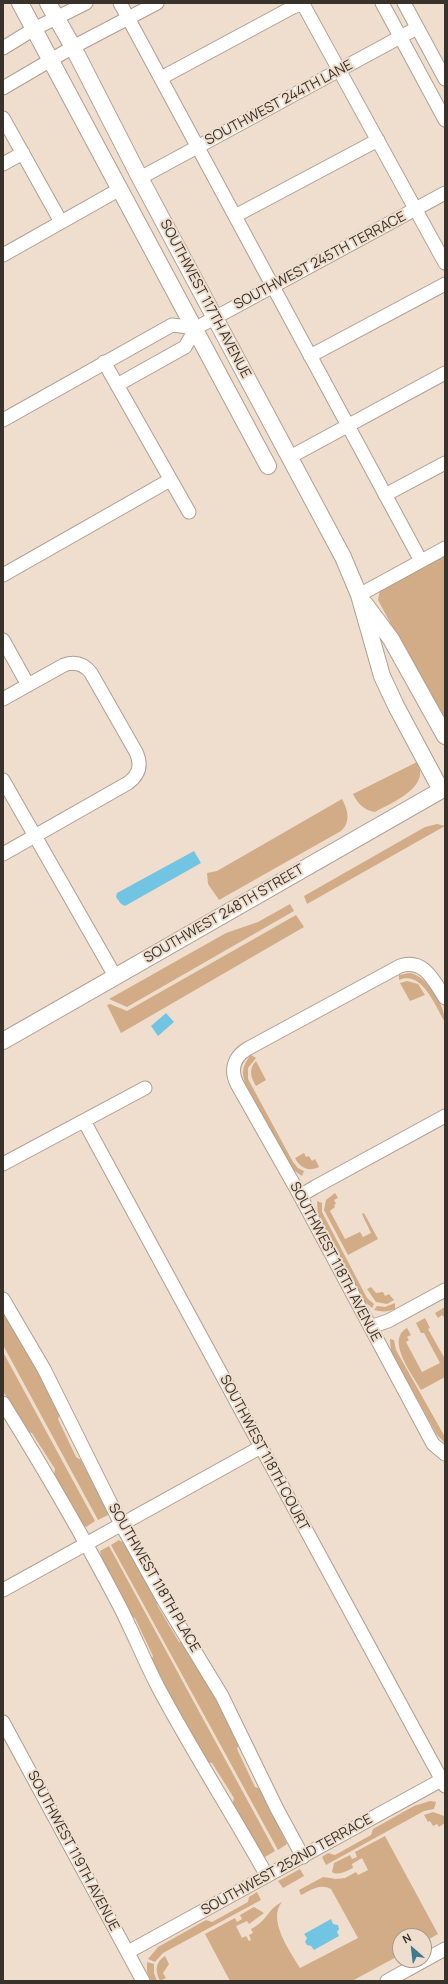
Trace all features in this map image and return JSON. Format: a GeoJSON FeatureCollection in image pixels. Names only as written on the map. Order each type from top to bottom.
{"type":"FeatureCollection","features":[{"type":"Feature","properties":{"kind":"street","name":"SOUTHWEST 117TH AVENUE"},"geometry":{"type":"LineString","coordinates":[[20,3],[196,328],[268,466]]}},
{"type":"Feature","properties":{"kind":"street","name":"SOUTHWEST 117TH AVENUE"},"geometry":{"type":"LineString","coordinates":[[48,3],[73,47],[140,178],[342,557],[359,596],[384,681],[444,792]]}},
{"type":"Feature","properties":{"kind":"street"},"geometry":{"type":"LineString","coordinates":[[3,48],[34,29],[86,3]]}},
{"type":"Feature","properties":{"kind":"street"},"geometry":{"type":"LineString","coordinates":[[120,3],[421,561]]}},
{"type":"Feature","properties":{"kind":"street"},"geometry":{"type":"LineString","coordinates":[[3,88],[51,59],[157,3]]}},
{"type":"Feature","properties":{"kind":"street"},"geometry":{"type":"LineString","coordinates":[[382,3],[445,120]]}},
{"type":"Feature","properties":{"kind":"street"},"geometry":{"type":"LineString","coordinates":[[404,3],[445,79]]}},
{"type":"Feature","properties":{"kind":"street"},"geometry":{"type":"LineString","coordinates":[[161,78],[302,4],[308,10],[445,263]]}},
{"type":"Feature","properties":{"kind":"street","name":"SOUTHWEST 244TH LANE"},"geometry":{"type":"LineString","coordinates":[[140,178],[417,28]]}},
{"type":"Feature","properties":{"kind":"street"},"geometry":{"type":"LineString","coordinates":[[3,118],[62,222]]}},
{"type":"Feature","properties":{"kind":"street"},"geometry":{"type":"LineString","coordinates":[[235,216],[378,140]]}},
{"type":"Feature","properties":{"kind":"street"},"geometry":{"type":"LineString","coordinates":[[3,164],[23,153]]}},
{"type":"Feature","properties":{"kind":"street"},"geometry":{"type":"LineString","coordinates":[[3,255],[120,189]]}},
{"type":"Feature","properties":{"kind":"street","name":"SOUTHWEST 245TH TERRACE"},"geometry":{"type":"LineString","coordinates":[[196,328],[445,193]]}},
{"type":"Feature","properties":{"kind":"street"},"geometry":{"type":"LineString","coordinates":[[310,356],[445,284]]}},
{"type":"Feature","properties":{"kind":"street"},"geometry":{"type":"LineString","coordinates":[[3,420],[172,325],[196,328],[184,347],[117,385]]}},
{"type":"Feature","properties":{"kind":"street"},"geometry":{"type":"LineString","coordinates":[[104,362],[189,512]]}},
{"type":"Feature","properties":{"kind":"street"},"geometry":{"type":"LineString","coordinates":[[290,457],[445,373]]}},
{"type":"Feature","properties":{"kind":"street"},"geometry":{"type":"LineString","coordinates":[[385,495],[445,463]]}},
{"type":"Feature","properties":{"kind":"street"},"geometry":{"type":"LineString","coordinates":[[3,575],[170,480]]}},
{"type":"Feature","properties":{"kind":"street"},"geometry":{"type":"LineString","coordinates":[[359,596],[445,548]]}},
{"type":"Feature","properties":{"kind":"street","name":"SOUTHWEST 117TH AVENUE"},"geometry":{"type":"LineString","coordinates":[[359,596],[391,639],[445,736]]}},
{"type":"Feature","properties":{"kind":"street"},"geometry":{"type":"LineString","coordinates":[[3,640],[28,684]]}},
{"type":"Feature","properties":{"kind":"street"},"geometry":{"type":"LineString","coordinates":[[3,699],[64,665],[76,663],[83,666],[91,673],[136,752],[139,762],[139,769],[134,778],[128,783],[3,854]]}},
{"type":"Feature","properties":{"kind":"street"},"geometry":{"type":"LineString","coordinates":[[3,780],[115,976]]}},
{"type":"Feature","properties":{"kind":"street","name":"SOUTHWEST 248TH STREET"},"geometry":{"type":"LineString","coordinates":[[3,1041],[115,976],[444,792]]}},
{"type":"Feature","properties":{"kind":"street","name":"SOUTHWEST 118TH AVENUE"},"geometry":{"type":"LineString","coordinates":[[445,998],[427,971],[417,965],[407,964],[400,966],[247,1049],[237,1058],[233,1073],[236,1082],[300,1196],[433,1444],[445,1454]]}},
{"type":"Feature","properties":{"kind":"street"},"geometry":{"type":"LineString","coordinates":[[3,1164],[145,1088]]}},
{"type":"Feature","properties":{"kind":"street"},"geometry":{"type":"LineString","coordinates":[[300,1196],[445,1116]]}},
{"type":"Feature","properties":{"kind":"street","name":"SOUTHWEST 118TH COURT"},"geometry":{"type":"LineString","coordinates":[[84,1121],[444,1781]]}},
{"type":"Feature","properties":{"kind":"street"},"geometry":{"type":"LineString","coordinates":[[370,1327],[388,1321],[445,1290]]}},
{"type":"Feature","properties":{"kind":"street","name":"SOUTHWEST 118TH PLACE"},"geometry":{"type":"LineString","coordinates":[[3,1299],[44,1369],[121,1524],[163,1599],[222,1696],[277,1809],[303,1857]]}},
{"type":"Feature","properties":{"kind":"street"},"geometry":{"type":"LineString","coordinates":[[3,1403],[49,1476],[119,1605],[144,1661],[237,1821],[267,1876]]}},
{"type":"Feature","properties":{"kind":"street"},"geometry":{"type":"LineString","coordinates":[[3,1590],[261,1447]]}},
{"type":"Feature","properties":{"kind":"street","name":"SOUTHWEST 119TH AVENUE"},"geometry":{"type":"LineString","coordinates":[[3,1722],[144,1981]]}},
{"type":"Feature","properties":{"kind":"street","name":"SOUTHWEST 252ND TERRACE"},"geometry":{"type":"LineString","coordinates":[[128,1952],[444,1781]]}},
{"type":"Feature","properties":{"kind":"street"},"geometry":{"type":"LineString","coordinates":[[387,1981],[445,1949]]}},
{"type":"Feature","properties":{"kind":"shaded area"},"geometry":{"type":"Polygon","coordinates":[[[445,552],[445,725],[378,600],[380,589],[445,552]]]}},
{"type":"Feature","properties":{"kind":"shaded area"},"geometry":{"type":"Polygon","coordinates":[[[417,762],[420,771],[419,779],[415,786],[399,799],[375,812],[365,808],[359,803],[353,794],[417,762]]]}},
{"type":"Feature","properties":{"kind":"shaded area"},"geometry":{"type":"Polygon","coordinates":[[[342,799],[348,816],[346,824],[341,831],[219,900],[208,884],[207,873],[217,871],[342,799]]]}},
{"type":"Feature","properties":{"kind":"shaded area"},"geometry":{"type":"Polygon","coordinates":[[[437,824],[445,826],[307,904],[304,896],[425,827],[437,824]]]}},
{"type":"Feature","properties":{"kind":"shaded area"},"geometry":{"type":"Polygon","coordinates":[[[290,904],[294,911],[127,1007],[109,999],[226,933],[258,922],[290,904]]]}},
{"type":"Feature","properties":{"kind":"shaded area"},"geometry":{"type":"Polygon","coordinates":[[[296,915],[304,927],[121,1033],[107,1005],[110,1004],[127,1011],[296,915]]]}},
{"type":"Feature","properties":{"kind":"shaded area"},"geometry":{"type":"Polygon","coordinates":[[[410,973],[423,980],[434,992],[442,1008],[445,1022],[427,991],[421,985],[414,980],[407,978],[399,980],[399,975],[410,973]]]}},
{"type":"Feature","properties":{"kind":"shaded area"},"geometry":{"type":"Polygon","coordinates":[[[407,981],[418,984],[425,995],[410,1001],[400,983],[407,981]]]}},
{"type":"Feature","properties":{"kind":"shaded area"},"geometry":{"type":"Polygon","coordinates":[[[251,1055],[256,1058],[248,1068],[248,1079],[293,1162],[298,1168],[304,1171],[302,1176],[292,1169],[245,1083],[243,1075],[244,1068],[251,1055]]]}},
{"type":"Feature","properties":{"kind":"shaded area"},"geometry":{"type":"Polygon","coordinates":[[[256,1061],[266,1080],[256,1086],[251,1070],[256,1061]]]}},
{"type":"Feature","properties":{"kind":"shaded area"},"geometry":{"type":"Polygon","coordinates":[[[304,1153],[306,1157],[309,1156],[312,1161],[315,1159],[319,1167],[308,1169],[302,1167],[295,1158],[304,1153]]]}},
{"type":"Feature","properties":{"kind":"shaded area"},"geometry":{"type":"Polygon","coordinates":[[[335,1193],[338,1198],[334,1200],[336,1204],[334,1205],[335,1207],[330,1211],[345,1239],[360,1232],[363,1237],[371,1233],[362,1214],[364,1213],[378,1239],[348,1255],[324,1210],[326,1200],[335,1193]]]}},
{"type":"Feature","properties":{"kind":"shaded area"},"geometry":{"type":"Polygon","coordinates":[[[317,1201],[322,1203],[322,1212],[367,1298],[374,1304],[372,1308],[364,1301],[318,1216],[317,1201]]]}},
{"type":"Feature","properties":{"kind":"shaded area"},"geometry":{"type":"Polygon","coordinates":[[[371,1287],[376,1293],[383,1292],[385,1296],[389,1294],[394,1300],[387,1304],[376,1302],[367,1289],[371,1287]]]}},
{"type":"Feature","properties":{"kind":"shaded area"},"geometry":{"type":"Polygon","coordinates":[[[395,1303],[395,1309],[392,1310],[374,1310],[377,1306],[385,1307],[395,1303]]]}},
{"type":"Feature","properties":{"kind":"shaded area"},"geometry":{"type":"Polygon","coordinates":[[[445,1307],[445,1318],[442,1315],[438,1318],[435,1313],[445,1307]]]}},
{"type":"Feature","properties":{"kind":"shaded area"},"geometry":{"type":"Polygon","coordinates":[[[3,1313],[5,1313],[31,1357],[60,1414],[58,1419],[76,1457],[81,1460],[107,1510],[108,1515],[98,1520],[3,1345],[3,1313]]]}},
{"type":"Feature","properties":{"kind":"shaded area"},"geometry":{"type":"Polygon","coordinates":[[[425,1318],[430,1328],[428,1329],[445,1359],[445,1377],[421,1390],[407,1367],[400,1349],[399,1341],[401,1333],[407,1328],[411,1335],[407,1337],[409,1340],[406,1342],[422,1372],[440,1363],[424,1333],[421,1333],[416,1323],[425,1318]]]}},
{"type":"Feature","properties":{"kind":"shaded area"},"geometry":{"type":"Polygon","coordinates":[[[390,1339],[394,1340],[396,1350],[445,1437],[445,1443],[437,1435],[391,1351],[390,1339]]]}},
{"type":"Feature","properties":{"kind":"shaded area"},"geometry":{"type":"Polygon","coordinates":[[[3,1352],[95,1521],[86,1527],[80,1522],[54,1475],[55,1469],[32,1433],[27,1432],[3,1391],[3,1352]]]}},
{"type":"Feature","properties":{"kind":"shaded area"},"geometry":{"type":"Polygon","coordinates":[[[119,1540],[127,1545],[158,1601],[157,1605],[179,1642],[185,1643],[209,1685],[239,1744],[237,1749],[255,1787],[261,1789],[287,1844],[278,1850],[111,1545],[119,1540]]]}},
{"type":"Feature","properties":{"kind":"shaded area"},"geometry":{"type":"Polygon","coordinates":[[[109,1546],[275,1851],[265,1857],[260,1852],[233,1803],[234,1798],[212,1763],[207,1762],[151,1661],[153,1656],[135,1618],[131,1616],[101,1557],[100,1551],[109,1546]]]}},
{"type":"Feature","properties":{"kind":"shaded area"},"geometry":{"type":"Polygon","coordinates":[[[430,1801],[436,1802],[434,1809],[424,1811],[326,1865],[322,1857],[328,1853],[335,1855],[371,1835],[373,1829],[414,1806],[430,1801]]]}},
{"type":"Feature","properties":{"kind":"shaded area"},"geometry":{"type":"Polygon","coordinates":[[[433,1812],[444,1816],[445,1823],[439,1827],[437,1824],[433,1826],[430,1821],[428,1822],[424,1815],[433,1812]]]}},
{"type":"Feature","properties":{"kind":"shaded area"},"geometry":{"type":"Polygon","coordinates":[[[385,1836],[438,1934],[432,1937],[432,1928],[392,1928],[392,1959],[352,1981],[230,1981],[205,1934],[235,1918],[237,1922],[242,1919],[240,1915],[254,1907],[264,1913],[249,1924],[247,1921],[236,1926],[242,1938],[246,1936],[249,1941],[251,1940],[249,1935],[253,1933],[251,1929],[257,1926],[273,1908],[282,1902],[278,1909],[278,1926],[286,1944],[300,1968],[358,1938],[331,1889],[327,1887],[319,1887],[301,1895],[299,1890],[323,1877],[336,1879],[345,1878],[356,1872],[358,1875],[368,1870],[362,1858],[352,1864],[353,1868],[340,1873],[332,1872],[334,1863],[350,1855],[352,1859],[357,1857],[355,1852],[385,1836]]]}},
{"type":"Feature","properties":{"kind":"shaded area"},"geometry":{"type":"Polygon","coordinates":[[[300,1869],[304,1876],[283,1888],[278,1881],[300,1869]]]}},
{"type":"Feature","properties":{"kind":"shaded area"},"geometry":{"type":"Polygon","coordinates":[[[257,1892],[261,1900],[163,1953],[155,1962],[148,1959],[158,1947],[206,1920],[212,1922],[248,1902],[249,1897],[257,1892]]]}},
{"type":"Feature","properties":{"kind":"shaded area"},"geometry":{"type":"Polygon","coordinates":[[[165,1956],[169,1964],[163,1973],[166,1978],[160,1981],[157,1974],[157,1967],[159,1961],[165,1956]]]}},
{"type":"Feature","properties":{"kind":"shaded area"},"geometry":{"type":"Polygon","coordinates":[[[147,1962],[154,1964],[154,1973],[157,1981],[151,1981],[147,1972],[147,1962]]]}},
{"type":"Feature","properties":{"kind":"water"},"geometry":{"type":"Polygon","coordinates":[[[194,851],[201,863],[125,906],[121,904],[116,897],[117,893],[194,851]]]}},
{"type":"Feature","properties":{"kind":"water"},"geometry":{"type":"Polygon","coordinates":[[[166,1013],[174,1022],[158,1036],[151,1026],[166,1013]]]}},
{"type":"Feature","properties":{"kind":"water"},"geometry":{"type":"Polygon","coordinates":[[[331,1919],[333,1924],[338,1925],[339,1929],[337,1932],[339,1936],[314,1950],[311,1946],[307,1945],[305,1942],[307,1938],[304,1934],[331,1919]]]}}]}
